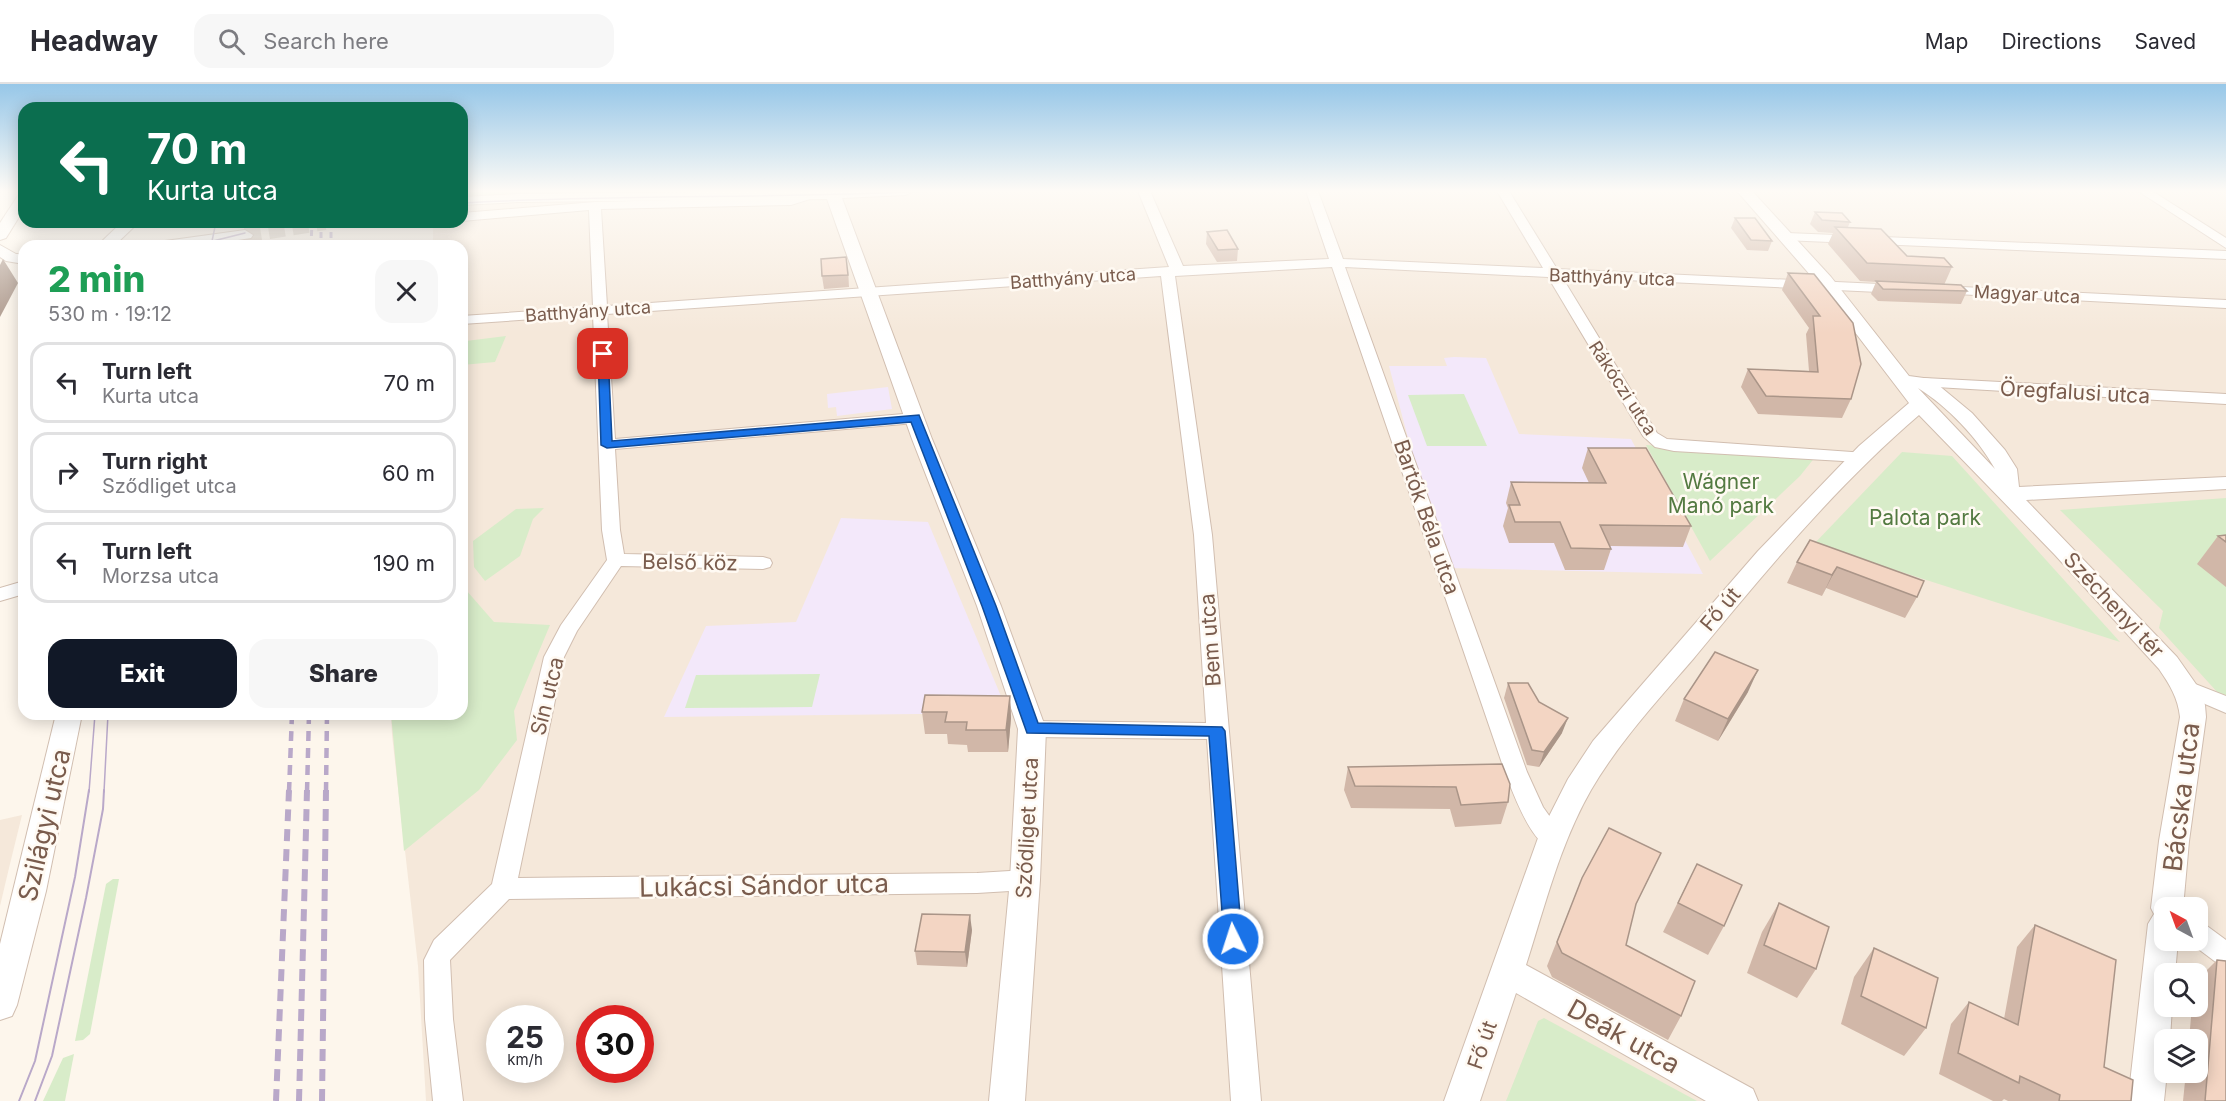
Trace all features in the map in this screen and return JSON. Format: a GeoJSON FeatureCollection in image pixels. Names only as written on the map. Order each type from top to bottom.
{"type":"FeatureCollection","features":[{"type":"Feature","properties":{"kind":"street"},"geometry":{"type":"LineString","coordinates":[[597,238],[611,530],[616,561]]}},
{"type":"Feature","properties":{"kind":"street","name":"Sződliget utca"},"geometry":{"type":"LineString","coordinates":[[845,238],[868,292],[989,606],[1032,729],[1025,880],[1007,1101]]}},
{"type":"Feature","properties":{"kind":"street","name":"Bem utca"},"geometry":{"type":"LineString","coordinates":[[1165,238],[1177,267],[1167,275],[1203,536],[1246,1101]]}},
{"type":"Feature","properties":{"kind":"street","name":"Bartók Béla utca"},"geometry":{"type":"LineString","coordinates":[[1329,238],[1516,772],[1533,812],[1552,838]]}},
{"type":"Feature","properties":{"kind":"street","name":"Rákóczi utca"},"geometry":{"type":"LineString","coordinates":[[1532,238],[1650,436],[1661,443],[1674,446],[1860,457]]}},
{"type":"Feature","properties":{"kind":"street"},"geometry":{"type":"LineString","coordinates":[[1788,238],[1916,390]]}},
{"type":"Feature","properties":{"kind":"street"},"geometry":{"type":"LineString","coordinates":[[1823,238],[2226,255]]}},
{"type":"Feature","properties":{"kind":"street"},"geometry":{"type":"LineString","coordinates":[[0,250],[12,258],[18,258]]}},
{"type":"Feature","properties":{"kind":"street","name":"Batthyány utca"},"geometry":{"type":"LineString","coordinates":[[468,320],[1172,271],[1338,263],[1829,285]]}},
{"type":"Feature","properties":{"kind":"street"},"geometry":{"type":"LineString","coordinates":[[0,270],[18,267]]}},
{"type":"Feature","properties":{"kind":"street","name":"Magyar utca"},"geometry":{"type":"LineString","coordinates":[[1829,285],[2226,304]]}},
{"type":"Feature","properties":{"kind":"street","name":"Fő út"},"geometry":{"type":"LineString","coordinates":[[1462,1101],[1552,838],[1578,787],[1603,748],[1743,581],[1885,432],[1916,390]]}},
{"type":"Feature","properties":{"kind":"street","name":"Öregfalusi utca"},"geometry":{"type":"LineString","coordinates":[[1916,390],[2226,399]]}},
{"type":"Feature","properties":{"kind":"street","name":"Széchenyi tér"},"geometry":{"type":"LineString","coordinates":[[1916,390],[2008,494],[2168,663],[2185,687]]}},
{"type":"Feature","properties":{"kind":"street"},"geometry":{"type":"LineString","coordinates":[[607,445],[915,418]]}},
{"type":"Feature","properties":{"kind":"street"},"geometry":{"type":"LineString","coordinates":[[2008,494],[2226,483]]}},
{"type":"Feature","properties":{"kind":"street","name":"Belső köz"},"geometry":{"type":"LineString","coordinates":[[616,561],[763,563]]}},
{"type":"Feature","properties":{"kind":"street","name":"Sín utca"},"geometry":{"type":"LineString","coordinates":[[503,889],[554,657],[568,630],[616,561]]}},
{"type":"Feature","properties":{"kind":"street"},"geometry":{"type":"LineString","coordinates":[[0,595],[18,589]]}},
{"type":"Feature","properties":{"kind":"street"},"geometry":{"type":"LineString","coordinates":[[2185,687],[2226,705]]}},
{"type":"Feature","properties":{"kind":"street","name":"Bácska utca"},"geometry":{"type":"LineString","coordinates":[[2168,897],[2174,841],[2193,717],[2192,705],[2185,687]]}},
{"type":"Feature","properties":{"kind":"street","name":"Szilágyi utca"},"geometry":{"type":"LineString","coordinates":[[0,1005],[6,965],[67,720]]}},
{"type":"Feature","properties":{"kind":"street"},"geometry":{"type":"LineString","coordinates":[[1032,729],[1217,731]]}},
{"type":"Feature","properties":{"kind":"street","name":"Lukácsi Sándor utca"},"geometry":{"type":"LineString","coordinates":[[503,889],[977,883],[1025,880]]}},
{"type":"Feature","properties":{"kind":"street"},"geometry":{"type":"LineString","coordinates":[[448,1101],[439,1019],[436,960],[443,948],[503,889]]}},
{"type":"Feature","properties":{"kind":"street"},"geometry":{"type":"LineString","coordinates":[[2208,942],[2226,955]]}},
{"type":"Feature","properties":{"kind":"street"},"geometry":{"type":"LineString","coordinates":[[2146,1101],[2161,951]]}},
{"type":"Feature","properties":{"kind":"street","name":"Deák utca"},"geometry":{"type":"LineString","coordinates":[[1507,971],[1740,1101]]}},
{"type":"Feature","properties":{"kind":"shaded area"},"geometry":{"type":"Polygon","coordinates":[[[433,238],[2226,238],[2226,1101],[426,1101],[418,966],[391,720],[468,720],[468,240],[433,238]]]}},
{"type":"Feature","properties":{"kind":"shaded area"},"geometry":{"type":"Polygon","coordinates":[[[1444,358],[1486,358],[1519,434],[1631,439],[1703,574],[1448,568],[1423,495],[1389,366],[1447,366],[1444,358]]]}},
{"type":"Feature","properties":{"kind":"shaded area"},"geometry":{"type":"Polygon","coordinates":[[[888,387],[892,409],[837,416],[836,407],[828,408],[827,394],[888,387]]]}},
{"type":"Feature","properties":{"kind":"shaded area"},"geometry":{"type":"Polygon","coordinates":[[[841,518],[928,522],[1008,713],[664,717],[706,626],[796,622],[841,518]]]}},
{"type":"Feature","properties":{"kind":"shaded area"},"geometry":{"type":"Polygon","coordinates":[[[22,815],[9,868],[0,906],[0,820],[22,815]]]}},
{"type":"Feature","properties":{"kind":"green space"},"geometry":{"type":"Polygon","coordinates":[[[506,336],[495,362],[468,364],[468,341],[506,336]]]}},
{"type":"Feature","properties":{"kind":"green space"},"geometry":{"type":"Polygon","coordinates":[[[1464,394],[1487,446],[1427,446],[1408,395],[1464,394]]]}},
{"type":"Feature","properties":{"kind":"green space","name":"Wágner Manó park"},"geometry":{"type":"Polygon","coordinates":[[[1646,445],[1816,456],[1800,476],[1710,561],[1646,445]]]}},
{"type":"Feature","properties":{"kind":"green space","name":"Palota park"},"geometry":{"type":"Polygon","coordinates":[[[1902,452],[1952,456],[2120,642],[1814,544],[1902,452]]]}},
{"type":"Feature","properties":{"kind":"green space"},"geometry":{"type":"Polygon","coordinates":[[[2226,498],[2226,696],[2219,694],[2159,628],[2163,611],[2060,510],[2226,498]]]}},
{"type":"Feature","properties":{"kind":"green space"},"geometry":{"type":"Polygon","coordinates":[[[544,508],[533,519],[520,556],[485,581],[474,567],[473,541],[516,509],[544,508]]]}},
{"type":"Feature","properties":{"kind":"green space"},"geometry":{"type":"Polygon","coordinates":[[[468,592],[494,622],[550,625],[514,711],[517,740],[479,790],[404,851],[392,720],[468,720],[468,592]]]}},
{"type":"Feature","properties":{"kind":"green space"},"geometry":{"type":"Polygon","coordinates":[[[820,674],[812,707],[685,708],[696,675],[820,674]]]}},
{"type":"Feature","properties":{"kind":"green space"},"geometry":{"type":"Polygon","coordinates":[[[113,879],[119,879],[90,1034],[83,1040],[75,1041],[106,884],[113,879]]]}},
{"type":"Feature","properties":{"kind":"green space"},"geometry":{"type":"Polygon","coordinates":[[[1544,1018],[1697,1101],[1506,1101],[1538,1021],[1544,1018]]]}},
{"type":"Feature","properties":{"kind":"green space"},"geometry":{"type":"Polygon","coordinates":[[[74,1054],[65,1101],[43,1101],[63,1058],[74,1054]]]}},
{"type":"Feature","properties":{"kind":"building"},"geometry":{"type":"Polygon","coordinates":[[[1211,238],[1232,238],[1238,249],[1218,250],[1211,238]]]}},
{"type":"Feature","properties":{"kind":"building"},"geometry":{"type":"Polygon","coordinates":[[[1750,238],[1770,238],[1772,241],[1750,238]]]}},
{"type":"Feature","properties":{"kind":"building"},"geometry":{"type":"Polygon","coordinates":[[[1845,238],[1890,238],[1907,256],[1944,258],[1952,267],[1867,263],[1845,238]]]}},
{"type":"Feature","properties":{"kind":"building"},"geometry":{"type":"Polygon","coordinates":[[[846,257],[848,275],[822,276],[821,259],[846,257]]]}},
{"type":"Feature","properties":{"kind":"building"},"geometry":{"type":"Polygon","coordinates":[[[1788,273],[1814,274],[1853,323],[1861,364],[1851,399],[1766,396],[1748,369],[1818,372],[1813,316],[1820,316],[1788,273]]]}},
{"type":"Feature","properties":{"kind":"building"},"geometry":{"type":"Polygon","coordinates":[[[1876,281],[1961,285],[1967,291],[1883,289],[1876,281]]]}},
{"type":"Feature","properties":{"kind":"building"},"geometry":{"type":"Polygon","coordinates":[[[1588,448],[1646,448],[1691,526],[1600,525],[1611,549],[1571,548],[1560,522],[1515,522],[1509,505],[1520,505],[1511,482],[1606,483],[1588,448]]]}},
{"type":"Feature","properties":{"kind":"building"},"geometry":{"type":"Polygon","coordinates":[[[2226,535],[2226,542],[2218,536],[2226,535]]]}},
{"type":"Feature","properties":{"kind":"building"},"geometry":{"type":"Polygon","coordinates":[[[1810,540],[1924,581],[1917,597],[1837,567],[1832,575],[1797,562],[1810,540]]]}},
{"type":"Feature","properties":{"kind":"building"},"geometry":{"type":"Polygon","coordinates":[[[1715,652],[1758,670],[1728,719],[1684,699],[1715,652]]]}},
{"type":"Feature","properties":{"kind":"building"},"geometry":{"type":"Polygon","coordinates":[[[1508,683],[1528,683],[1539,702],[1568,718],[1544,752],[1532,750],[1508,683]]]}},
{"type":"Feature","properties":{"kind":"building"},"geometry":{"type":"Polygon","coordinates":[[[925,695],[1010,696],[1006,730],[966,730],[967,722],[945,722],[947,712],[922,712],[925,695]]]}},
{"type":"Feature","properties":{"kind":"building"},"geometry":{"type":"Polygon","coordinates":[[[1502,764],[1510,784],[1508,802],[1461,805],[1456,787],[1355,786],[1348,767],[1502,764]]]}},
{"type":"Feature","properties":{"kind":"building"},"geometry":{"type":"Polygon","coordinates":[[[1609,828],[1661,853],[1636,904],[1626,945],[1695,981],[1681,1016],[1562,953],[1557,942],[1582,878],[1609,828]]]}},
{"type":"Feature","properties":{"kind":"building"},"geometry":{"type":"Polygon","coordinates":[[[1697,864],[1742,885],[1724,926],[1678,903],[1697,864]]]}},
{"type":"Feature","properties":{"kind":"building"},"geometry":{"type":"Polygon","coordinates":[[[1779,903],[1829,927],[1816,969],[1764,945],[1779,903]]]}},
{"type":"Feature","properties":{"kind":"building"},"geometry":{"type":"Polygon","coordinates":[[[922,914],[970,915],[965,952],[915,951],[922,914]]]}},
{"type":"Feature","properties":{"kind":"building"},"geometry":{"type":"Polygon","coordinates":[[[2035,925],[2116,960],[2104,1067],[2133,1080],[2131,1101],[2059,1101],[2060,1095],[2020,1076],[2019,1083],[1958,1053],[1969,1002],[2018,1025],[2035,925]]]}},
{"type":"Feature","properties":{"kind":"building"},"geometry":{"type":"Polygon","coordinates":[[[1874,948],[1938,978],[1926,1028],[1861,996],[1874,948]]]}},
{"type":"Feature","properties":{"kind":"building"},"geometry":{"type":"Polygon","coordinates":[[[2217,960],[2226,961],[2226,1101],[2205,1101],[2217,960]]]}},
{"type":"Feature","properties":{"kind":"tram line"},"geometry":{"type":"LineString","coordinates":[[217,240],[223,238]]}},
{"type":"Feature","properties":{"kind":"tram line"},"geometry":{"type":"LineString","coordinates":[[89,792],[95,720]]}},
{"type":"Feature","properties":{"kind":"tram line"},"geometry":{"type":"LineString","coordinates":[[104,792],[108,720]]}},
{"type":"Feature","properties":{"kind":"tram line"},"geometry":{"type":"LineString","coordinates":[[19,1101],[35,1061],[75,877],[89,790]]}},
{"type":"Feature","properties":{"kind":"tram line"},"geometry":{"type":"LineString","coordinates":[[35,1101],[52,1056],[86,898],[103,809],[104,790]]}},
{"type":"Feature","properties":{"kind":"railway"},"geometry":{"type":"LineString","coordinates":[[289,792],[292,720]]}},
{"type":"Feature","properties":{"kind":"railway"},"geometry":{"type":"LineString","coordinates":[[307,792],[309,720]]}},
{"type":"Feature","properties":{"kind":"railway"},"geometry":{"type":"LineString","coordinates":[[326,792],[327,720]]}},
{"type":"Feature","properties":{"kind":"railway"},"geometry":{"type":"LineString","coordinates":[[276,1101],[289,790]]}},
{"type":"Feature","properties":{"kind":"railway"},"geometry":{"type":"LineString","coordinates":[[299,1101],[307,790]]}},
{"type":"Feature","properties":{"kind":"railway"},"geometry":{"type":"LineString","coordinates":[[322,1101],[326,790]]}},
{"type":"Feature","properties":{"kind":"route"},"geometry":{"type":"LineString","coordinates":[[603,354],[607,445],[915,418],[989,606],[1032,729],[1217,731],[1233,939]]}}]}
